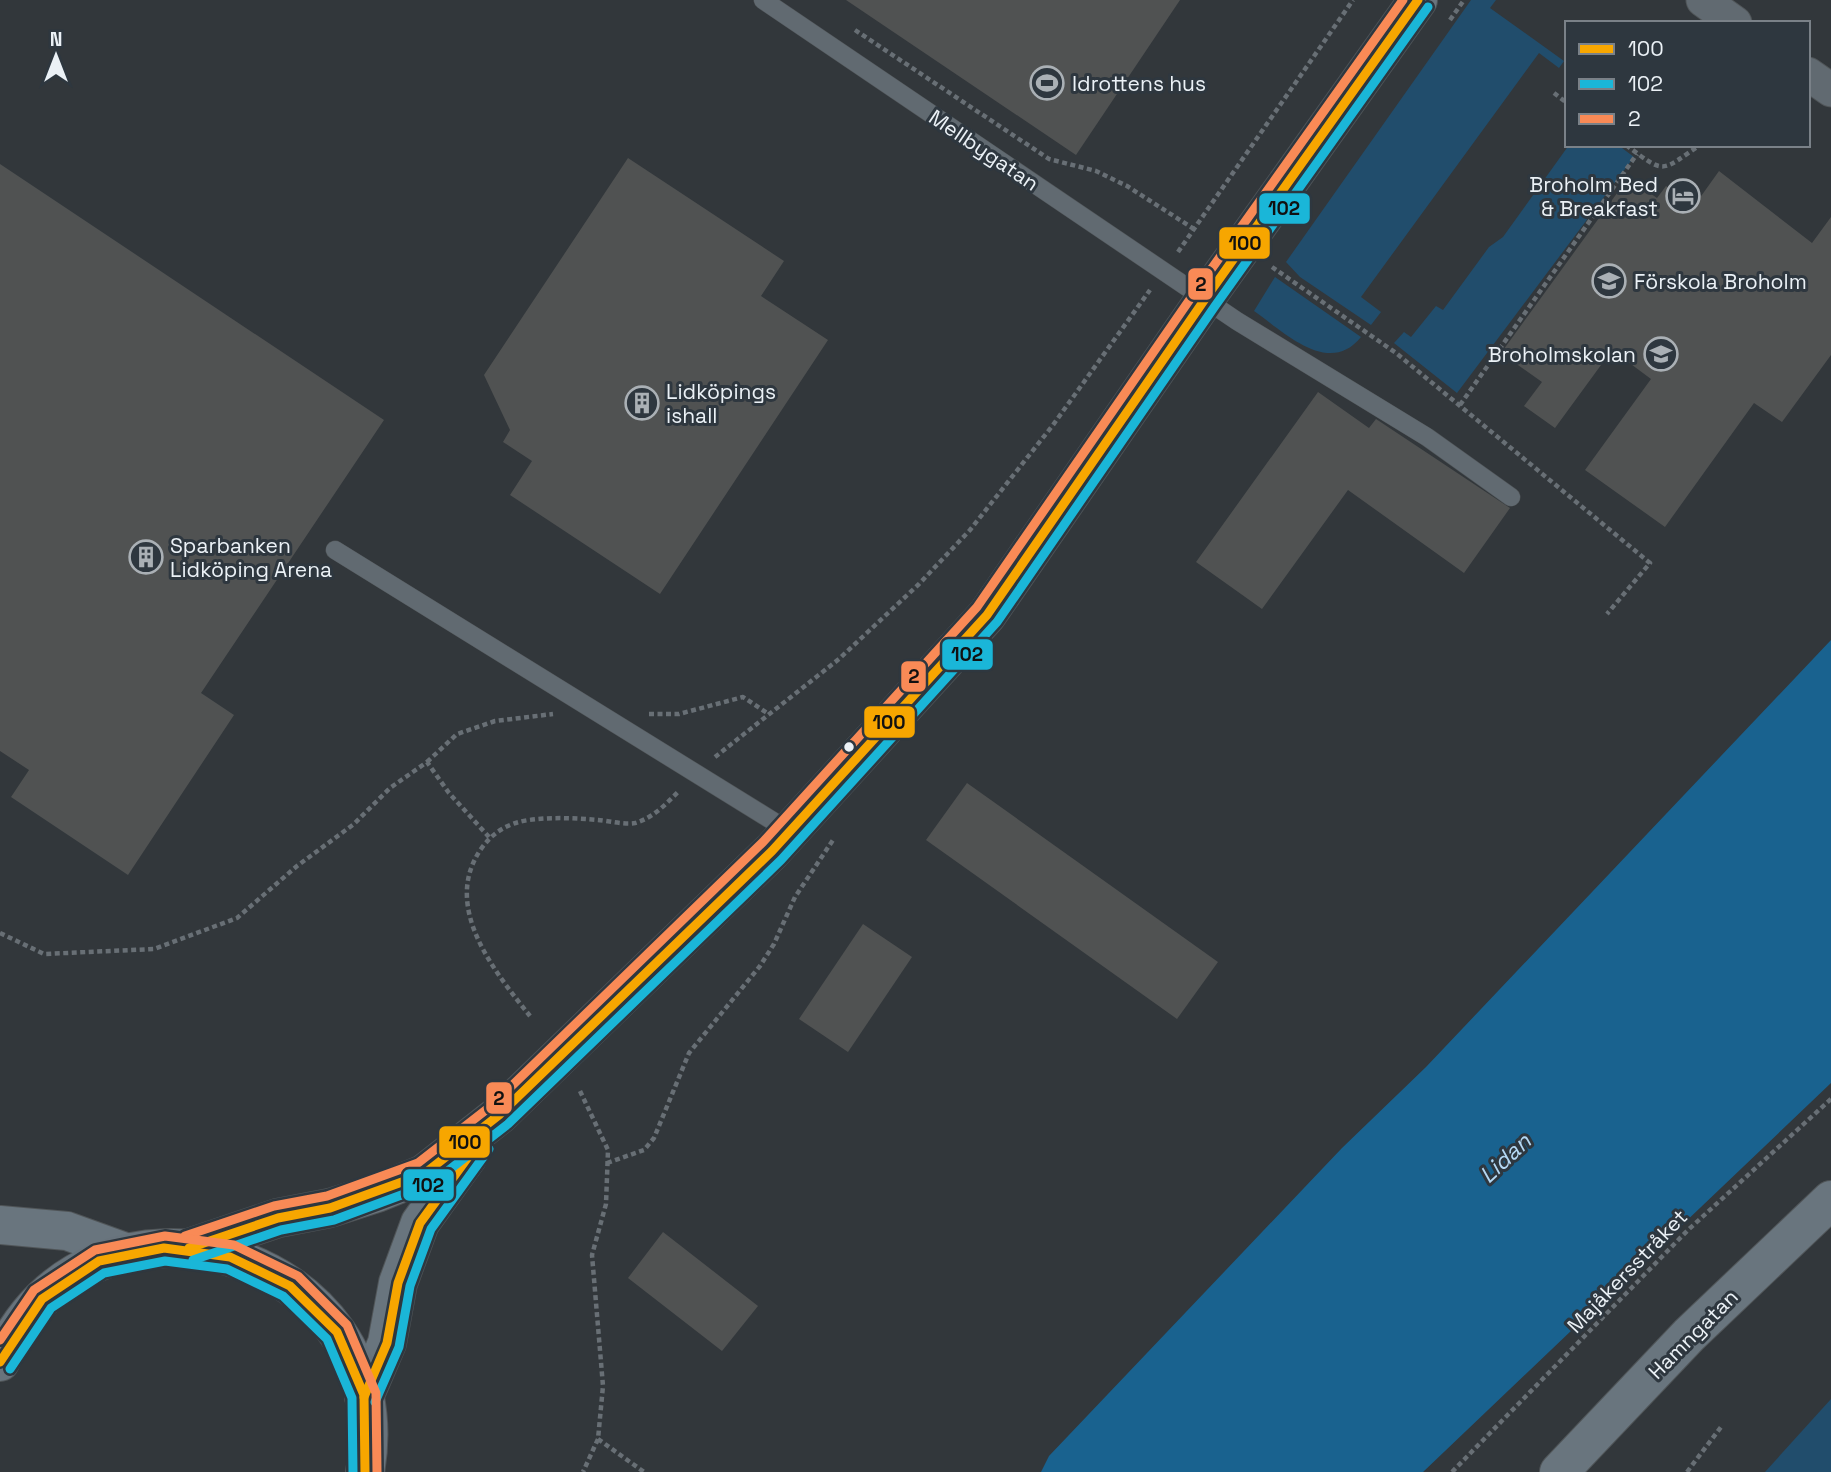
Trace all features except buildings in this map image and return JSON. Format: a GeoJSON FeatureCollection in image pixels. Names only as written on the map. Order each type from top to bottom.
{"type":"FeatureCollection","features":[{"type":"Feature","properties":{"kind":"main road"},"geometry":{"type":"LineString","coordinates":[[189,1248],[278,1218],[330,1208],[424,1174],[499,1115],[789,831],[987,615],[1205,299],[1418,0]]}},
{"type":"Feature","properties":{"kind":"main road"},"geometry":{"type":"LineString","coordinates":[[365,1397],[387,1343],[398,1283],[420,1223],[499,1115]]}},
{"type":"Feature","properties":{"kind":"main road","name":"Hamngatan"},"geometry":{"type":"LineString","coordinates":[[1559,1472],[1689,1335],[1831,1200]]}},
{"type":"Feature","properties":{"kind":"main road"},"geometry":{"type":"LineString","coordinates":[[0,1225],[67,1231],[128,1253]]}},
{"type":"Feature","properties":{"kind":"main road"},"geometry":{"type":"LineString","coordinates":[[0,1362],[29,1314],[58,1287],[91,1266],[128,1253],[159,1248],[189,1248],[224,1253],[257,1265],[296,1290],[337,1332],[353,1363],[365,1397],[372,1466]]}},
{"type":"Feature","properties":{"kind":"street"},"geometry":{"type":"LineString","coordinates":[[1703,0],[1732,21]]}},
{"type":"Feature","properties":{"kind":"street"},"geometry":{"type":"LineString","coordinates":[[1810,76],[1831,90]]}},
{"type":"Feature","properties":{"kind":"lane","name":"Mellbygatan"},"geometry":{"type":"LineString","coordinates":[[763,0],[1205,299],[1427,437],[1511,497]]}},
{"type":"Feature","properties":{"kind":"lane"},"geometry":{"type":"LineString","coordinates":[[335,550],[789,831]]}},
{"type":"Feature","properties":{"kind":"path"},"geometry":{"type":"LineString","coordinates":[[530,1016],[490,965],[474,932],[468,905],[469,875],[477,854],[489,837],[509,824],[529,820],[577,818],[633,824],[657,811],[767,713],[794,697],[839,659],[919,584],[970,530],[1053,425],[1194,229],[1353,0]]}},
{"type":"Feature","properties":{"kind":"path"},"geometry":{"type":"LineString","coordinates":[[847,27],[859,31],[1049,159],[1096,171],[1127,186],[1194,229]]}},
{"type":"Feature","properties":{"kind":"path"},"geometry":{"type":"LineString","coordinates":[[1554,93],[1565,101]]}},
{"type":"Feature","properties":{"kind":"path"},"geometry":{"type":"LineString","coordinates":[[1628,147],[1658,167],[1669,168],[1697,147]]}},
{"type":"Feature","properties":{"kind":"path"},"geometry":{"type":"LineString","coordinates":[[1460,405],[1637,154]]}},
{"type":"Feature","properties":{"kind":"path"},"geometry":{"type":"LineString","coordinates":[[1272,267],[1396,353],[1650,564],[1607,614]]}},
{"type":"Feature","properties":{"kind":"path"},"geometry":{"type":"LineString","coordinates":[[0,933],[44,954],[154,949],[237,918],[297,866],[354,824],[390,788],[427,762],[449,793],[489,837]]}},
{"type":"Feature","properties":{"kind":"path"},"geometry":{"type":"LineString","coordinates":[[580,1091],[608,1150],[606,1204],[592,1255],[603,1386],[598,1439],[583,1472]]}},
{"type":"Feature","properties":{"kind":"path","name":"Majåkersstråket"},"geometry":{"type":"LineString","coordinates":[[1452,1472],[1688,1230],[1831,1099]]}},
{"type":"Feature","properties":{"kind":"path"},"geometry":{"type":"LineString","coordinates":[[1687,1472],[1721,1427]]}},
{"type":"Feature","properties":{"kind":"path"},"geometry":{"type":"LineString","coordinates":[[598,1439],[644,1472]]}},
{"type":"Feature","properties":{"kind":"shaded area"},"geometry":{"type":"Polygon","coordinates":[[[1471,0],[1496,0],[1490,8],[1564,61],[1559,68],[1539,53],[1361,297],[1381,312],[1371,325],[1300,277],[1286,262],[1471,0]]]}},
{"type":"Feature","properties":{"kind":"shaded area"},"geometry":{"type":"Polygon","coordinates":[[[1568,147],[1621,147],[1634,157],[1457,393],[1394,343],[1404,332],[1411,337],[1436,306],[1443,310],[1489,247],[1503,237],[1568,147]]]}},
{"type":"Feature","properties":{"kind":"shaded area"},"geometry":{"type":"Polygon","coordinates":[[[1275,277],[1361,337],[1348,348],[1335,353],[1321,352],[1279,330],[1254,311],[1275,277]]]}},
{"type":"Feature","properties":{"kind":"shaded area"},"geometry":{"type":"Polygon","coordinates":[[[1831,1399],[1831,1472],[1765,1472],[1831,1399]]]}},
{"type":"Feature","properties":{"kind":"water","name":"Lidan"},"geometry":{"type":"Polygon","coordinates":[[[1831,640],[1831,1083],[1423,1472],[1041,1472],[1049,1456],[1342,1148],[1426,1067],[1831,640]]]}},
{"type":"Feature","properties":{"kind":"transit line","name":"2"},"geometry":{"type":"LineString","coordinates":[[185,1236],[274,1206],[327,1196],[418,1163],[491,1106],[763,842],[977,607],[1195,292],[1403,0]]}},
{"type":"Feature","properties":{"kind":"transit line","name":"100"},"geometry":{"type":"LineString","coordinates":[[189,1248],[278,1218],[330,1208],[424,1174],[499,1115],[772,851],[987,615],[1205,299],[1418,0]]}},
{"type":"Feature","properties":{"kind":"transit line","name":"102"},"geometry":{"type":"LineString","coordinates":[[193,1260],[281,1230],[334,1220],[431,1184],[508,1124],[781,860],[997,622],[1215,306],[1428,7]]}},
{"type":"Feature","properties":{"kind":"transit line","name":"100"},"geometry":{"type":"LineString","coordinates":[[364,1397],[387,1343],[398,1283],[420,1223],[479,1142]]}},
{"type":"Feature","properties":{"kind":"transit line","name":"102"},"geometry":{"type":"LineString","coordinates":[[375,1402],[399,1347],[410,1286],[431,1229],[489,1149]]}},
{"type":"Feature","properties":{"kind":"transit line","name":"2"},"geometry":{"type":"LineString","coordinates":[[0,1340],[34,1290],[95,1250],[165,1236],[234,1245],[298,1276],[347,1325],[376,1393],[377,1472]]}},
{"type":"Feature","properties":{"kind":"transit line","name":"100"},"geometry":{"type":"LineString","coordinates":[[0,1362],[42,1299],[99,1261],[164,1248],[230,1257],[290,1286],[337,1332],[364,1395],[365,1472]]}},
{"type":"Feature","properties":{"kind":"transit line","name":"102"},"geometry":{"type":"LineString","coordinates":[[10,1369],[51,1308],[104,1273],[165,1261],[227,1269],[283,1296],[327,1339],[352,1398],[353,1472]]}},
{"type":"Feature","properties":{"kind":"place","name":"Idrottens hus"},"geometry":{"type":"Point","coordinates":[1047,83]}},
{"type":"Feature","properties":{"kind":"place","name":"Broholm Bed & Breakfast"},"geometry":{"type":"Point","coordinates":[1683,196]}},
{"type":"Feature","properties":{"kind":"place","name":"Förskola Broholm"},"geometry":{"type":"Point","coordinates":[1609,281]}},
{"type":"Feature","properties":{"kind":"place","name":"Broholmskolan"},"geometry":{"type":"Point","coordinates":[1661,354]}},
{"type":"Feature","properties":{"kind":"place","name":"Lidköpings ishall"},"geometry":{"type":"Point","coordinates":[642,403]}},
{"type":"Feature","properties":{"kind":"place","name":"Sparbanken Lidköping Arena"},"geometry":{"type":"Point","coordinates":[146,557]}}]}
